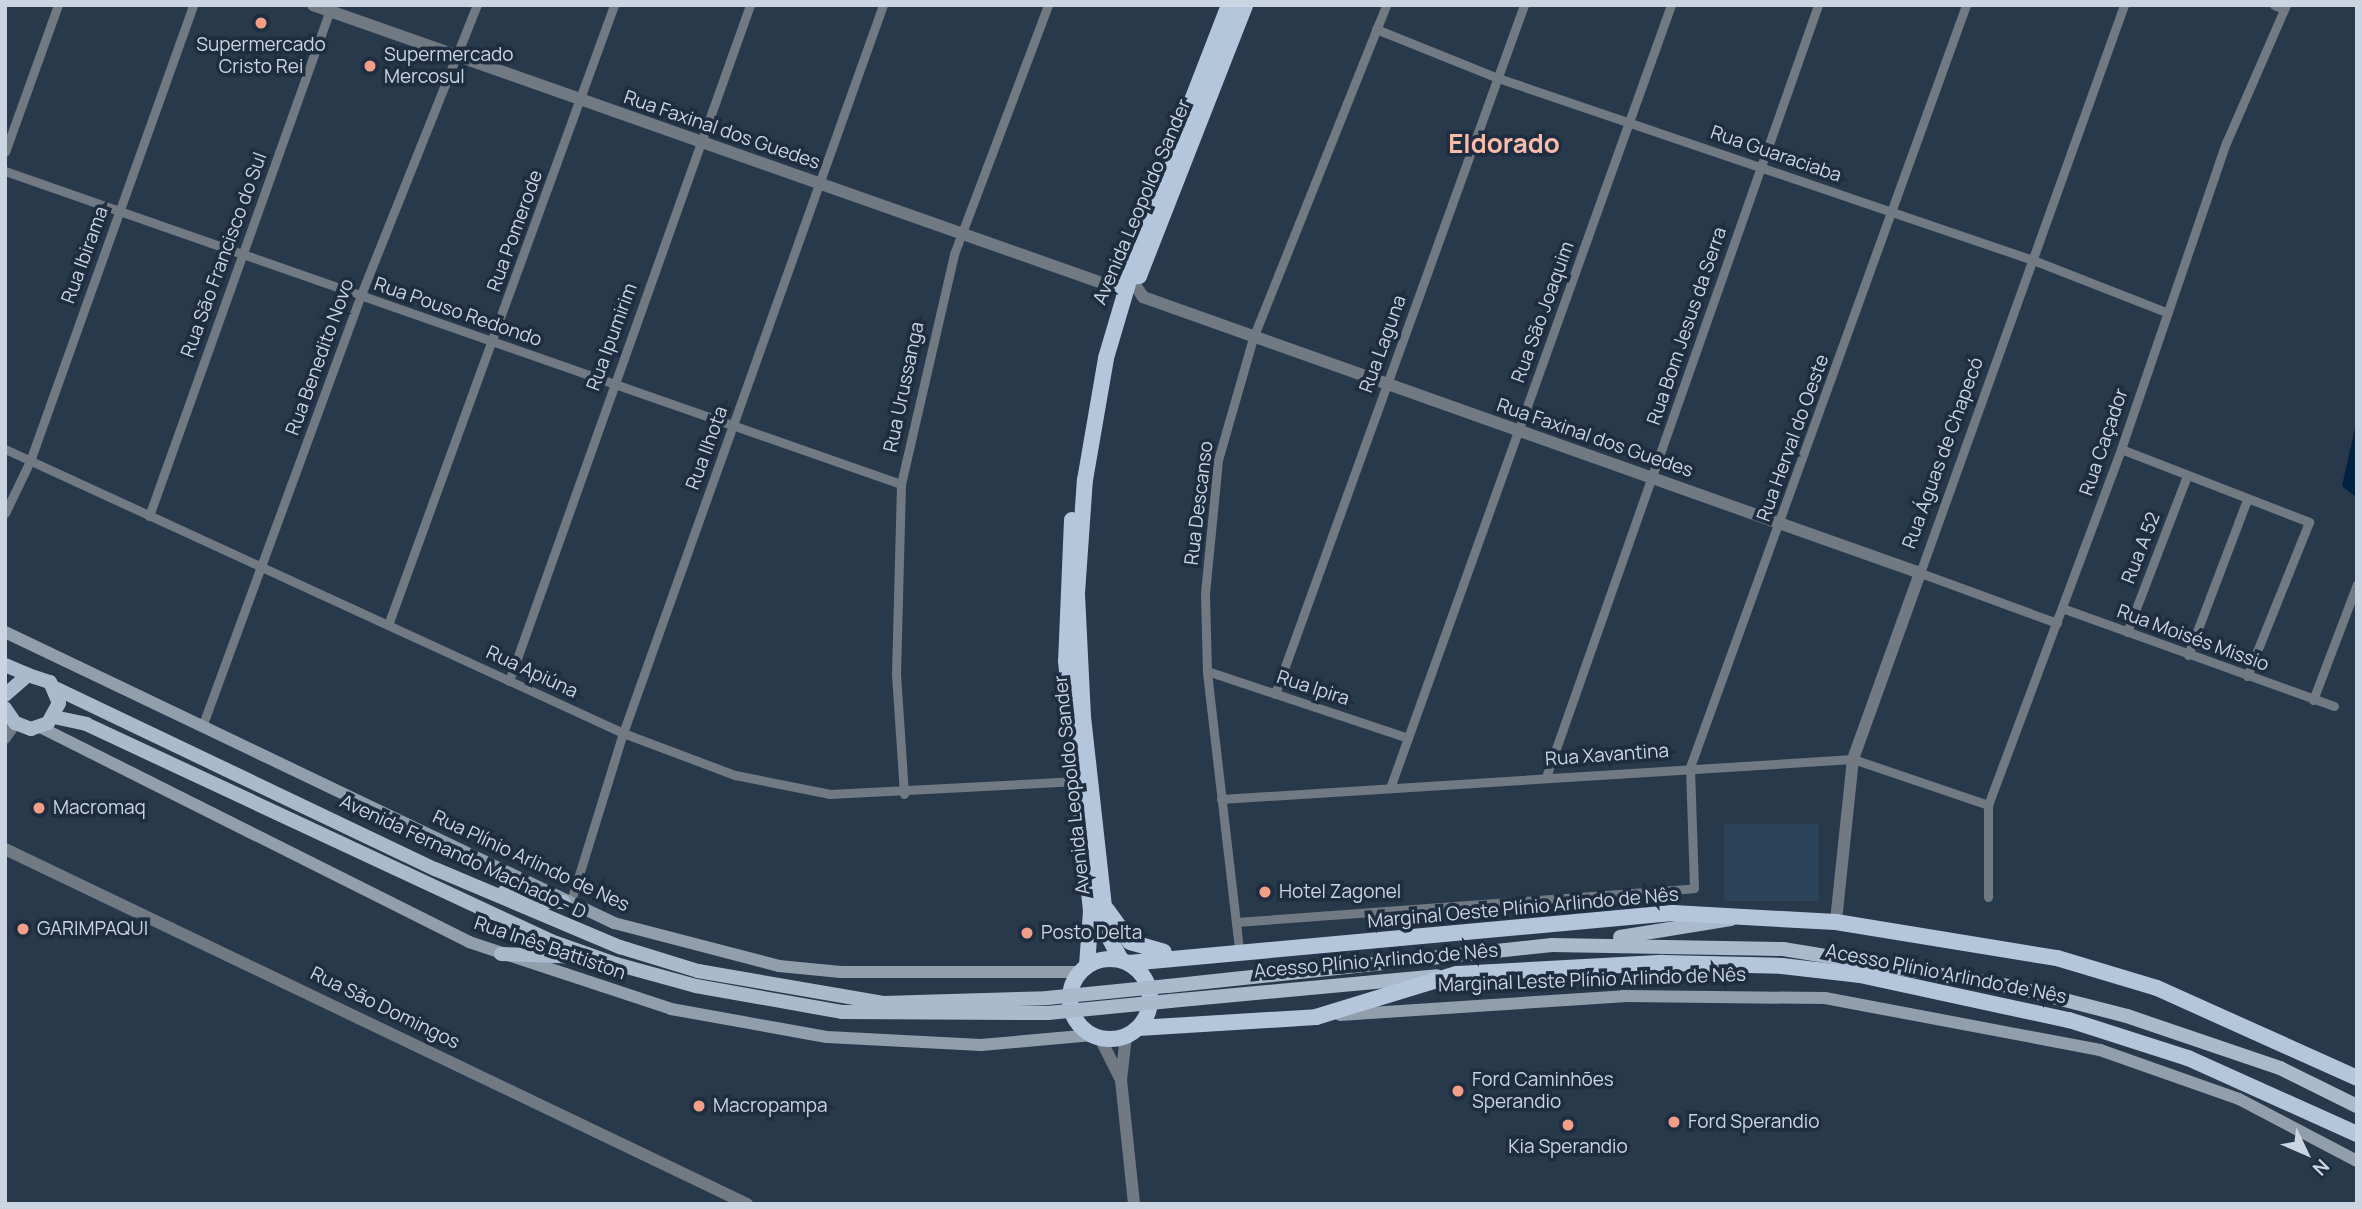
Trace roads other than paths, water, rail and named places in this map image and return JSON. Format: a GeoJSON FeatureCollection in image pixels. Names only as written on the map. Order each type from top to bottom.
{"type":"FeatureCollection","features":[{"type":"Feature","properties":{"kind":"highway","name":"Avenida Leopoldo Sander"},"geometry":{"type":"LineString","coordinates":[[1084,969],[1093,937],[1066,660],[1071,530],[1079,453],[1124,283],[1229,5]]}},
{"type":"Feature","properties":{"kind":"highway","name":"Avenida Leopoldo Sander"},"geometry":{"type":"LineString","coordinates":[[1124,283],[1139,276],[1245,5]]}},
{"type":"Feature","properties":{"kind":"highway","name":"Avenida Leopoldo Sander"},"geometry":{"type":"LineString","coordinates":[[1124,283],[1094,423],[1077,593],[1083,717],[1107,934],[1125,962]]}},
{"type":"Feature","properties":{"kind":"highway"},"geometry":{"type":"LineString","coordinates":[[1106,909],[1130,942],[1184,954]]}},
{"type":"Feature","properties":{"kind":"highway","name":"Marginal Oeste Plínio Arlindo de Nês"},"geometry":{"type":"LineString","coordinates":[[1125,962],[1239,949],[1673,913],[1731,919],[1836,922],[2057,958],[2157,988],[2357,1078]]}},
{"type":"Feature","properties":{"kind":"highway"},"geometry":{"type":"LineString","coordinates":[[1125,962],[1150,990],[1132,1032],[1097,1036],[1071,1005],[1084,969],[1125,962]]}},
{"type":"Feature","properties":{"kind":"highway","name":"Acesso Plínio Arlindo de Nês"},"geometry":{"type":"LineString","coordinates":[[1457,974],[1677,963],[1860,975],[2127,1038],[2357,1134]]}},
{"type":"Feature","properties":{"kind":"highway"},"geometry":{"type":"LineString","coordinates":[[1316,1017],[1457,974]]}},
{"type":"Feature","properties":{"kind":"highway","name":"Marginal Leste Plínio Arlindo de Nês"},"geometry":{"type":"LineString","coordinates":[[1132,1032],[1316,1017]]}},
{"type":"Feature","properties":{"kind":"main road","name":"Rua Plínio Arlindo de Nes"},"geometry":{"type":"LineString","coordinates":[[5,632],[203,724],[567,903],[614,923],[779,966],[841,972],[1084,969]]}},
{"type":"Feature","properties":{"kind":"main road"},"geometry":{"type":"LineString","coordinates":[[5,665],[28,675],[5,695]]}},
{"type":"Feature","properties":{"kind":"main road","name":"Avenida Fernando Machado - D"},"geometry":{"type":"LineString","coordinates":[[28,675],[555,924],[698,971],[883,1003],[1047,1006]]}},
{"type":"Feature","properties":{"kind":"main road"},"geometry":{"type":"LineString","coordinates":[[5,708],[15,723],[40,727],[54,717],[55,688]]}},
{"type":"Feature","properties":{"kind":"main road","name":"Avenida Fernando Machado - D"},"geometry":{"type":"LineString","coordinates":[[54,717],[86,724],[596,957],[696,986],[842,1012],[1047,1006],[1169,993]]}},
{"type":"Feature","properties":{"kind":"main road","name":"Rua Inês Battiston"},"geometry":{"type":"LineString","coordinates":[[40,727],[501,954],[671,1009],[827,1037],[981,1045],[1097,1036]]}},
{"type":"Feature","properties":{"kind":"main road"},"geometry":{"type":"LineString","coordinates":[[435,869],[535,902],[567,903]]}},
{"type":"Feature","properties":{"kind":"main road"},"geometry":{"type":"LineString","coordinates":[[1552,945],[1731,919]]}},
{"type":"Feature","properties":{"kind":"main road","name":"Acesso Plínio Arlindo de Nês"},"geometry":{"type":"LineString","coordinates":[[1169,993],[1552,945],[1783,949],[2014,987],[2220,1047],[2357,1106]]}},
{"type":"Feature","properties":{"kind":"main road"},"geometry":{"type":"LineString","coordinates":[[501,954],[596,957]]}},
{"type":"Feature","properties":{"kind":"main road","name":"Acesso Plínio Arlindo de Nês"},"geometry":{"type":"LineString","coordinates":[[1169,993],[1457,974]]}},
{"type":"Feature","properties":{"kind":"main road","name":"Marginal Leste Plínio Arlindo de Nês"},"geometry":{"type":"LineString","coordinates":[[1316,1017],[1659,995],[1825,998],[2100,1050],[2239,1099],[2357,1161]]}},
{"type":"Feature","properties":{"kind":"street"},"geometry":{"type":"LineString","coordinates":[[5,152],[58,5]]}},
{"type":"Feature","properties":{"kind":"street","name":"Rua Ibirama"},"geometry":{"type":"LineString","coordinates":[[5,513],[30,461],[193,5]]}},
{"type":"Feature","properties":{"kind":"street","name":"Rua Faxinal dos Guedes"},"geometry":{"type":"LineString","coordinates":[[313,5],[330,8],[458,57],[960,234],[1124,283],[1143,297],[1254,338],[2057,623]]}},
{"type":"Feature","properties":{"kind":"street","name":"Rua Benedito Novo"},"geometry":{"type":"LineString","coordinates":[[203,724],[265,566],[360,297],[477,5]]}},
{"type":"Feature","properties":{"kind":"street","name":"Rua Pomerode"},"geometry":{"type":"LineString","coordinates":[[388,625],[494,343],[614,5]]}},
{"type":"Feature","properties":{"kind":"street","name":"Rua Ipumirim"},"geometry":{"type":"LineString","coordinates":[[509,681],[750,5]]}},
{"type":"Feature","properties":{"kind":"street","name":"Rua Ilhota"},"geometry":{"type":"LineString","coordinates":[[567,903],[623,733],[883,5]]}},
{"type":"Feature","properties":{"kind":"street","name":"Rua Urussanga"},"geometry":{"type":"LineString","coordinates":[[904,794],[896,662],[901,484],[960,234],[1048,5]]}},
{"type":"Feature","properties":{"kind":"street","name":"Rua Descanso"},"geometry":{"type":"LineString","coordinates":[[1239,949],[1207,671],[1205,593],[1218,460],[1254,338],[1386,5]]}},
{"type":"Feature","properties":{"kind":"street","name":"Rua Laguna"},"geometry":{"type":"LineString","coordinates":[[1275,694],[1524,5]]}},
{"type":"Feature","properties":{"kind":"street","name":"Rua São Joaquim"},"geometry":{"type":"LineString","coordinates":[[1390,788],[1671,5]]}},
{"type":"Feature","properties":{"kind":"street","name":"Rua Bom Jesus da Serra"},"geometry":{"type":"LineString","coordinates":[[1546,777],[1818,5]]}},
{"type":"Feature","properties":{"kind":"street","name":"Rua Herval do Oeste"},"geometry":{"type":"LineString","coordinates":[[1236,922],[1694,888],[1690,767],[1781,524],[1966,5]]}},
{"type":"Feature","properties":{"kind":"street","name":"Rua Águas de Chapecó"},"geometry":{"type":"LineString","coordinates":[[1836,922],[1853,759],[2124,5]]}},
{"type":"Feature","properties":{"kind":"street"},"geometry":{"type":"LineString","coordinates":[[2274,5],[2285,7]]}},
{"type":"Feature","properties":{"kind":"street","name":"Rua Caçador"},"geometry":{"type":"LineString","coordinates":[[1988,897],[1988,805],[2121,449],[2226,143],[2285,7]]}},
{"type":"Feature","properties":{"kind":"street","name":"Rua São Francisco do Sul"},"geometry":{"type":"LineString","coordinates":[[149,516],[330,8]]}},
{"type":"Feature","properties":{"kind":"street","name":"Rua Guaraciaba"},"geometry":{"type":"LineString","coordinates":[[1376,29],[1498,78],[2033,260],[2166,312]]}},
{"type":"Feature","properties":{"kind":"street","name":"Rua Pouso Redondo"},"geometry":{"type":"LineString","coordinates":[[5,171],[901,484]]}},
{"type":"Feature","properties":{"kind":"street","name":"Rua Apiúna"},"geometry":{"type":"LineString","coordinates":[[5,449],[265,566],[623,733],[785,787],[904,794],[1077,781]]}},
{"type":"Feature","properties":{"kind":"street"},"geometry":{"type":"LineString","coordinates":[[2121,449],[2309,522],[2247,676]]}},
{"type":"Feature","properties":{"kind":"street","name":"Rua A 52"},"geometry":{"type":"LineString","coordinates":[[2127,632],[2187,476]]}},
{"type":"Feature","properties":{"kind":"street"},"geometry":{"type":"LineString","coordinates":[[2188,654],[2247,500]]}},
{"type":"Feature","properties":{"kind":"street"},"geometry":{"type":"LineString","coordinates":[[2313,700],[2357,584]]}},
{"type":"Feature","properties":{"kind":"street","name":"Rua Moisés Missio"},"geometry":{"type":"LineString","coordinates":[[2062,608],[2334,706]]}},
{"type":"Feature","properties":{"kind":"street","name":"Rua Ipira"},"geometry":{"type":"LineString","coordinates":[[1207,671],[1408,738]]}},
{"type":"Feature","properties":{"kind":"street"},"geometry":{"type":"LineString","coordinates":[[5,738],[15,723]]}},
{"type":"Feature","properties":{"kind":"street","name":"Rua Xavantina"},"geometry":{"type":"LineString","coordinates":[[1221,799],[1690,767],[1853,759],[1988,805]]}},
{"type":"Feature","properties":{"kind":"street","name":"Rua São Domingos"},"geometry":{"type":"LineString","coordinates":[[5,849],[747,1204]]}},
{"type":"Feature","properties":{"kind":"street"},"geometry":{"type":"LineString","coordinates":[[1132,1032],[1121,1080],[1134,1204]]}},
{"type":"Feature","properties":{"kind":"street"},"geometry":{"type":"LineString","coordinates":[[1097,1036],[1121,1080]]}},
{"type":"Feature","properties":{"kind":"place","name":"Supermercado Cristo Rei"},"geometry":{"type":"Point","coordinates":[261,23]}},
{"type":"Feature","properties":{"kind":"place","name":"Supermercado Mercosul"},"geometry":{"type":"Point","coordinates":[370,66]}},
{"type":"Feature","properties":{"kind":"place","name":"Macromaq"},"geometry":{"type":"Point","coordinates":[39,808]}},
{"type":"Feature","properties":{"kind":"place","name":"Hotel Zagonel"},"geometry":{"type":"Point","coordinates":[1265,892]}},
{"type":"Feature","properties":{"kind":"place","name":"GARIMPAQUI"},"geometry":{"type":"Point","coordinates":[23,929]}},
{"type":"Feature","properties":{"kind":"place","name":"Posto Delta"},"geometry":{"type":"Point","coordinates":[1027,933]}},
{"type":"Feature","properties":{"kind":"place","name":"Ford Caminhões Sperandio"},"geometry":{"type":"Point","coordinates":[1458,1091]}},
{"type":"Feature","properties":{"kind":"place","name":"Macropampa"},"geometry":{"type":"Point","coordinates":[699,1106]}},
{"type":"Feature","properties":{"kind":"place","name":"Ford Sperandio"},"geometry":{"type":"Point","coordinates":[1674,1122]}},
{"type":"Feature","properties":{"kind":"place","name":"Kia Sperandio"},"geometry":{"type":"Point","coordinates":[1568,1125]}},
{"type":"Feature","properties":{"kind":"district","name":"Eldorado"},"geometry":{"type":"Point","coordinates":[1504,144]}}]}
